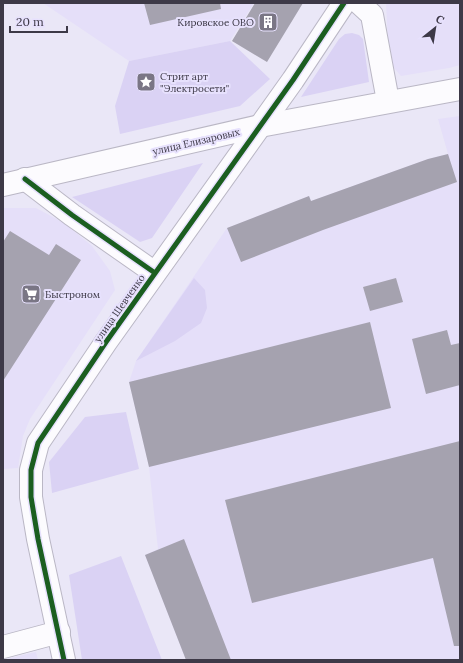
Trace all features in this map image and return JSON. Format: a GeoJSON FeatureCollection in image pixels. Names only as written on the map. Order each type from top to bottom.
{"type":"FeatureCollection","features":[{"type":"Feature","properties":{"kind":"street","name":"улица Шевченко"},"geometry":{"type":"LineString","coordinates":[[64,660],[38,539],[31,498],[31,470],[38,442],[155,273],[260,126],[344,3]]}},
{"type":"Feature","properties":{"kind":"street"},"geometry":{"type":"LineString","coordinates":[[359,3],[372,15],[388,101]]}},
{"type":"Feature","properties":{"kind":"street","name":"улица Елизаровых"},"geometry":{"type":"LineString","coordinates":[[3,185],[260,126],[388,101],[460,89]]}},
{"type":"Feature","properties":{"kind":"street"},"geometry":{"type":"LineString","coordinates":[[25,179],[72,215],[155,273]]}},
{"type":"Feature","properties":{"kind":"street"},"geometry":{"type":"LineString","coordinates":[[3,647],[59,632]]}},
{"type":"Feature","properties":{"kind":"shaded area"},"geometry":{"type":"Polygon","coordinates":[[[43,3],[254,3],[230,41],[129,61],[43,3]]]}},
{"type":"Feature","properties":{"kind":"shaded area"},"geometry":{"type":"Polygon","coordinates":[[[386,3],[460,3],[460,65],[401,76],[389,62],[386,3]]]}},
{"type":"Feature","properties":{"kind":"shaded area"},"geometry":{"type":"Polygon","coordinates":[[[352,33],[359,35],[363,39],[369,82],[301,97],[339,39],[345,34],[352,33]]]}},
{"type":"Feature","properties":{"kind":"shaded area"},"geometry":{"type":"Polygon","coordinates":[[[230,41],[270,79],[240,106],[120,134],[115,106],[129,61],[230,41]]]}},
{"type":"Feature","properties":{"kind":"shaded area"},"geometry":{"type":"Polygon","coordinates":[[[460,116],[460,660],[186,660],[145,555],[158,549],[149,467],[129,382],[136,361],[227,228],[309,196],[311,201],[428,159],[448,154],[438,119],[460,116]]]}},
{"type":"Feature","properties":{"kind":"shaded area"},"geometry":{"type":"Polygon","coordinates":[[[203,163],[152,238],[140,242],[72,197],[203,163]]]}},
{"type":"Feature","properties":{"kind":"shaded area"},"geometry":{"type":"Polygon","coordinates":[[[3,208],[36,208],[64,223],[92,246],[110,271],[115,290],[30,419],[23,436],[18,468],[3,469],[3,208]]]}},
{"type":"Feature","properties":{"kind":"shaded area"},"geometry":{"type":"Polygon","coordinates":[[[194,278],[205,290],[207,308],[201,323],[175,341],[136,361],[194,278]]]}},
{"type":"Feature","properties":{"kind":"shaded area"},"geometry":{"type":"Polygon","coordinates":[[[126,412],[139,469],[52,493],[49,462],[85,417],[126,412]]]}},
{"type":"Feature","properties":{"kind":"shaded area"},"geometry":{"type":"Polygon","coordinates":[[[121,556],[162,660],[82,660],[69,575],[121,556]]]}},
{"type":"Feature","properties":{"kind":"shaded area"},"geometry":{"type":"Polygon","coordinates":[[[36,652],[38,660],[3,660],[36,652]]]}},
{"type":"Feature","properties":{"kind":"building"},"geometry":{"type":"Polygon","coordinates":[[[144,3],[220,3],[221,9],[150,25],[144,3]]]}},
{"type":"Feature","properties":{"kind":"building","name":"Кировское ОВО"},"geometry":{"type":"Polygon","coordinates":[[[255,3],[303,3],[267,62],[232,41],[255,3]]]}},
{"type":"Feature","properties":{"kind":"building"},"geometry":{"type":"Polygon","coordinates":[[[448,154],[457,182],[323,230],[241,262],[227,228],[309,196],[311,201],[428,159],[448,154]]]}},
{"type":"Feature","properties":{"kind":"building","name":"Быстроном"},"geometry":{"type":"Polygon","coordinates":[[[10,231],[49,255],[56,244],[81,260],[3,381],[3,242],[10,231]]]}},
{"type":"Feature","properties":{"kind":"building"},"geometry":{"type":"Polygon","coordinates":[[[396,278],[403,302],[370,311],[363,287],[396,278]]]}},
{"type":"Feature","properties":{"kind":"building"},"geometry":{"type":"Polygon","coordinates":[[[370,322],[391,408],[149,467],[129,382],[370,322]]]}},
{"type":"Feature","properties":{"kind":"building"},"geometry":{"type":"Polygon","coordinates":[[[447,330],[451,345],[460,343],[460,385],[426,394],[412,339],[447,330]]]}},
{"type":"Feature","properties":{"kind":"building"},"geometry":{"type":"Polygon","coordinates":[[[460,441],[460,646],[454,646],[433,558],[252,603],[225,500],[460,441]]]}},
{"type":"Feature","properties":{"kind":"building"},"geometry":{"type":"Polygon","coordinates":[[[184,539],[231,660],[186,660],[145,555],[184,539]]]}},
{"type":"Feature","properties":{"kind":"cycle path"},"geometry":{"type":"LineString","coordinates":[[64,660],[38,539],[31,497],[31,470],[38,443],[106,342],[293,80],[344,3]]}},
{"type":"Feature","properties":{"kind":"cycle path"},"geometry":{"type":"LineString","coordinates":[[25,179],[72,215],[155,273]]}},
{"type":"Feature","properties":{"kind":"place","name":"Кировское ОВО"},"geometry":{"type":"Point","coordinates":[268,22]}},
{"type":"Feature","properties":{"kind":"place","name":"Стрит арт \"Электросети\""},"geometry":{"type":"Point","coordinates":[146,82]}},
{"type":"Feature","properties":{"kind":"place","name":"Быстроном"},"geometry":{"type":"Point","coordinates":[31,294]}}]}
